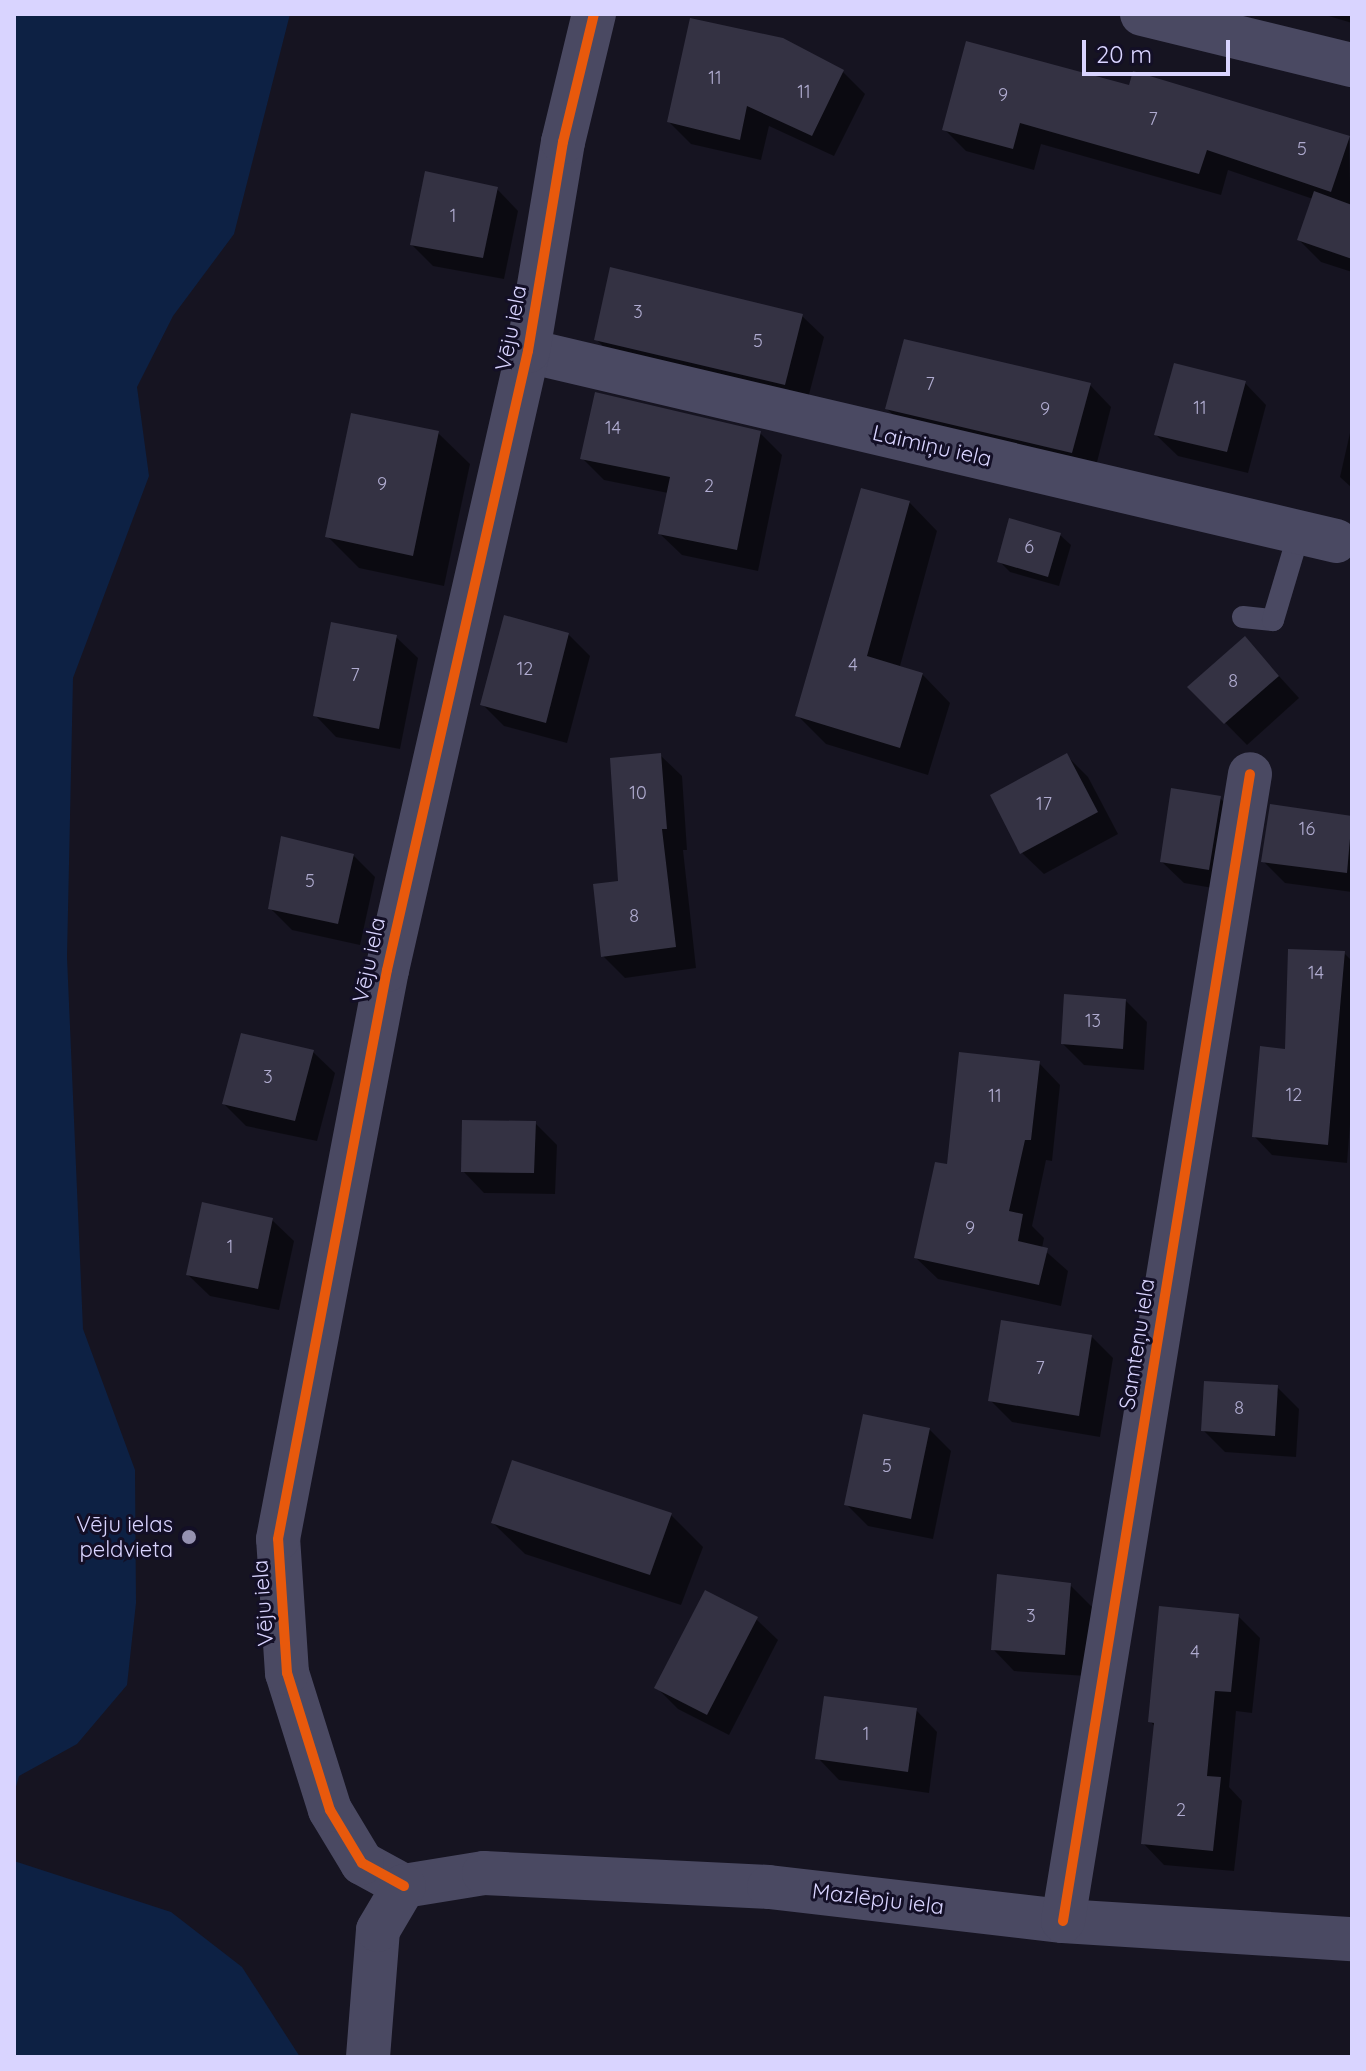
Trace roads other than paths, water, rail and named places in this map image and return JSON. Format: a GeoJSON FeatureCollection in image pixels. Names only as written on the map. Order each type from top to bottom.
{"type":"FeatureCollection","features":[{"type":"Feature","properties":{"kind":"street","name":"Vēju iela"},"geometry":{"type":"LineString","coordinates":[[404,1886],[362,1863],[330,1810],[287,1673],[278,1539],[387,970],[528,351],[563,142],[594,14]]}},
{"type":"Feature","properties":{"kind":"street"},"geometry":{"type":"LineString","coordinates":[[1142,14],[1352,65]]}},
{"type":"Feature","properties":{"kind":"street","name":"Laimiņu iela"},"geometry":{"type":"LineString","coordinates":[[528,351],[1317,537]]}},
{"type":"Feature","properties":{"kind":"street","name":"Samteņu iela"},"geometry":{"type":"LineString","coordinates":[[1063,1921],[1250,774]]}},
{"type":"Feature","properties":{"kind":"street","name":"Mazlēpju iela"},"geometry":{"type":"LineString","coordinates":[[404,1886],[484,1873],[769,1887],[1063,1921],[1352,1939]]}},
{"type":"Feature","properties":{"kind":"street"},"geometry":{"type":"LineString","coordinates":[[368,2057],[378,1930],[404,1886]]}},
{"type":"Feature","properties":{"kind":"lane"},"geometry":{"type":"LineString","coordinates":[[1243,617],[1273,620],[1317,537]]}},
{"type":"Feature","properties":{"kind":"water"},"geometry":{"type":"Polygon","coordinates":[[[14,14],[290,14],[234,234],[173,316],[137,387],[149,476],[73,678],[67,957],[83,1329],[135,1470],[136,1603],[127,1685],[77,1744],[19,1776],[14,1794],[14,14]]]}},
{"type":"Feature","properties":{"kind":"water"},"geometry":{"type":"Polygon","coordinates":[[[14,1861],[171,1912],[242,1967],[300,2057],[14,2057],[14,1861]]]}},
{"type":"Feature","properties":{"kind":"place","name":"Vēju ielas peldvieta"},"geometry":{"type":"Point","coordinates":[189,1537]}}]}
